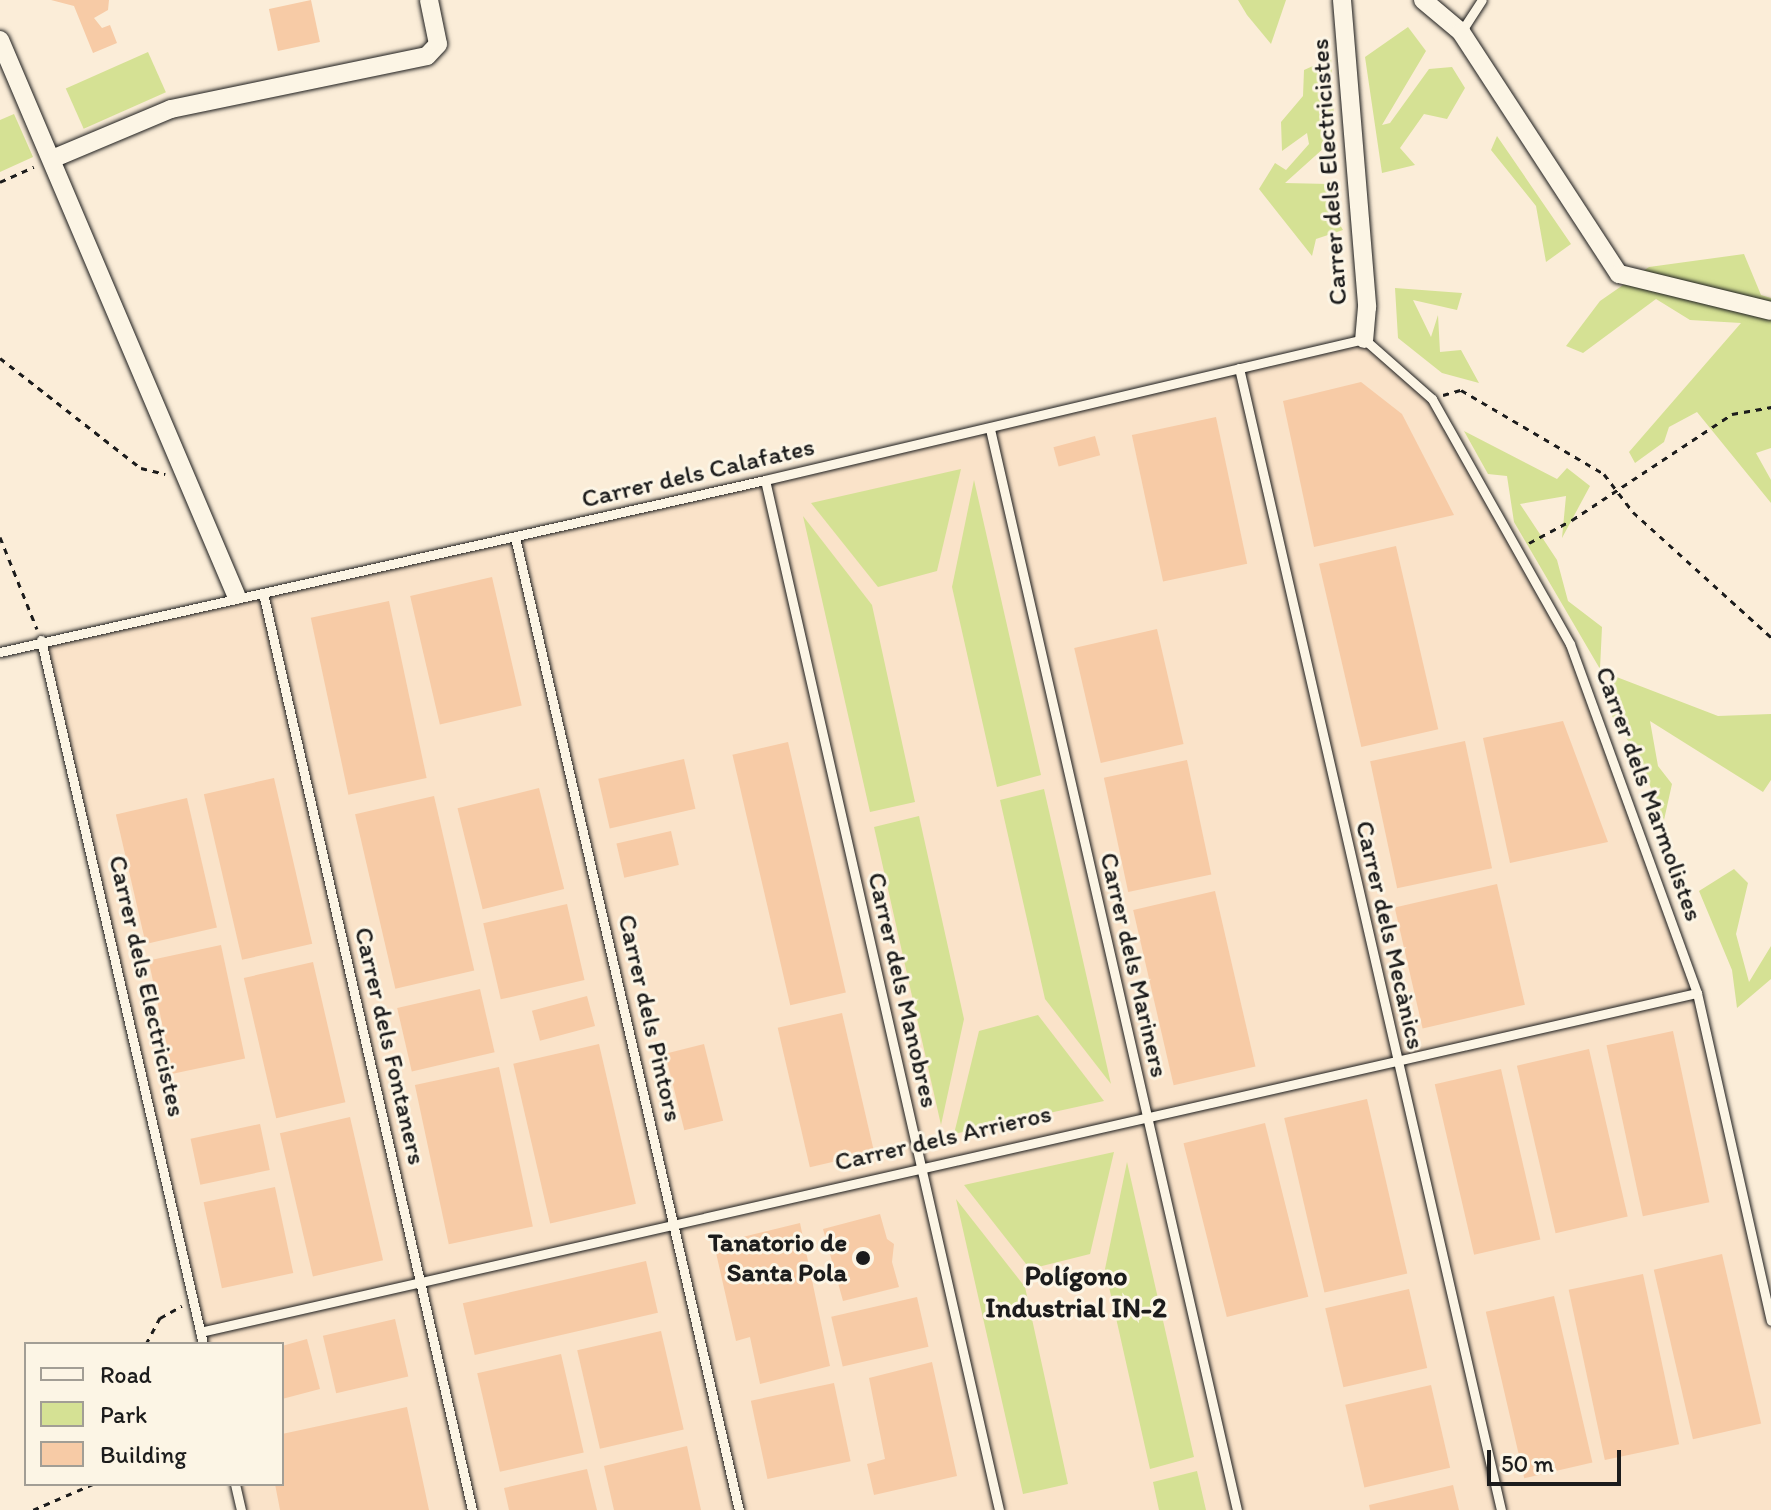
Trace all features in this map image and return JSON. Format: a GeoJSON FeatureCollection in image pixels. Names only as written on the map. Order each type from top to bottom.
{"type":"FeatureCollection","features":[{"type":"Feature","properties":{"kind":"street"},"geometry":{"type":"LineString","coordinates":[[52,159],[171,109],[427,56],[438,44],[429,0]]}},
{"type":"Feature","properties":{"kind":"street","name":"Carrer dels Electricistes"},"geometry":{"type":"LineString","coordinates":[[1342,0],[1367,307],[1364,339]]}},
{"type":"Feature","properties":{"kind":"street"},"geometry":{"type":"LineString","coordinates":[[1423,0],[1461,32],[1619,274],[1771,311]]}},
{"type":"Feature","properties":{"kind":"street"},"geometry":{"type":"LineString","coordinates":[[0,40],[236,595]]}},
{"type":"Feature","properties":{"kind":"lane"},"geometry":{"type":"LineString","coordinates":[[1461,32],[1482,0]]}},
{"type":"Feature","properties":{"kind":"lane","name":"Carrer dels Calafates"},"geometry":{"type":"LineString","coordinates":[[0,652],[236,595],[263,593],[990,429],[1364,339]]}},
{"type":"Feature","properties":{"kind":"lane","name":"Carrer dels Marmolistes"},"geometry":{"type":"LineString","coordinates":[[1364,339],[1432,399],[1570,644],[1697,993],[1771,1321]]}},
{"type":"Feature","properties":{"kind":"lane","name":"Carrer dels Mecànics"},"geometry":{"type":"LineString","coordinates":[[1239,368],[1501,1510]]}},
{"type":"Feature","properties":{"kind":"lane","name":"Carrer dels Mariners"},"geometry":{"type":"LineString","coordinates":[[990,429],[1237,1510]]}},
{"type":"Feature","properties":{"kind":"lane","name":"Carrer dels Manobres"},"geometry":{"type":"LineString","coordinates":[[765,480],[999,1510]]}},
{"type":"Feature","properties":{"kind":"lane","name":"Carrer dels Pintors"},"geometry":{"type":"LineString","coordinates":[[515,537],[739,1510]]}},
{"type":"Feature","properties":{"kind":"lane","name":"Carrer dels Fontaners"},"geometry":{"type":"LineString","coordinates":[[263,593],[472,1510]]}},
{"type":"Feature","properties":{"kind":"lane","name":"Carrer dels Electricistes"},"geometry":{"type":"LineString","coordinates":[[41,640],[202,1342]]}},
{"type":"Feature","properties":{"kind":"lane","name":"Carrer dels Arrieros"},"geometry":{"type":"LineString","coordinates":[[200,1332],[675,1225],[920,1165],[1697,993]]}},
{"type":"Feature","properties":{"kind":"lane"},"geometry":{"type":"LineString","coordinates":[[235,1486],[241,1510]]}},
{"type":"Feature","properties":{"kind":"path"},"geometry":{"type":"LineString","coordinates":[[0,182],[52,159]]}},
{"type":"Feature","properties":{"kind":"path"},"geometry":{"type":"LineString","coordinates":[[0,358],[141,468],[188,480]]}},
{"type":"Feature","properties":{"kind":"path"},"geometry":{"type":"LineString","coordinates":[[1432,399],[1461,390],[1604,474],[1633,512],[1771,637]]}},
{"type":"Feature","properties":{"kind":"path"},"geometry":{"type":"LineString","coordinates":[[1515,546],[1572,520],[1614,488],[1732,414],[1771,407]]}},
{"type":"Feature","properties":{"kind":"path"},"geometry":{"type":"LineString","coordinates":[[0,537],[41,640]]}},
{"type":"Feature","properties":{"kind":"path"},"geometry":{"type":"LineString","coordinates":[[147,1342],[160,1318],[194,1303]]}},
{"type":"Feature","properties":{"kind":"path"},"geometry":{"type":"LineString","coordinates":[[33,1510],[88,1486]]}},
{"type":"Feature","properties":{"kind":"shaded area"},"geometry":{"type":"Polygon","coordinates":[[[1364,339],[1432,399],[1570,644],[1697,993],[1771,1321],[1771,1510],[241,1510],[235,1486],[284,1486],[284,1342],[203,1342],[44,647],[236,595],[1364,339]]]}},
{"type":"Feature","properties":{"kind":"green space"},"geometry":{"type":"Polygon","coordinates":[[[1238,0],[1286,0],[1271,44],[1247,15],[1238,0]]]}},
{"type":"Feature","properties":{"kind":"green space"},"geometry":{"type":"Polygon","coordinates":[[[1408,27],[1426,51],[1382,125],[1390,123],[1429,69],[1452,67],[1465,88],[1447,119],[1424,114],[1400,148],[1415,165],[1382,173],[1365,57],[1408,27]]]}},
{"type":"Feature","properties":{"kind":"green space"},"geometry":{"type":"Polygon","coordinates":[[[148,52],[166,92],[84,129],[66,89],[148,52]]]}},
{"type":"Feature","properties":{"kind":"green space"},"geometry":{"type":"Polygon","coordinates":[[[1331,58],[1335,138],[1285,183],[1329,184],[1331,210],[1343,230],[1316,239],[1312,256],[1259,189],[1275,163],[1286,170],[1309,144],[1307,133],[1282,151],[1281,122],[1303,96],[1304,70],[1331,58]]]}},
{"type":"Feature","properties":{"kind":"green space"},"geometry":{"type":"Polygon","coordinates":[[[14,114],[33,157],[0,172],[0,120],[14,114]]]}},
{"type":"Feature","properties":{"kind":"green space"},"geometry":{"type":"Polygon","coordinates":[[[1497,136],[1571,244],[1546,262],[1536,206],[1491,150],[1497,136]]]}},
{"type":"Feature","properties":{"kind":"green space"},"geometry":{"type":"Polygon","coordinates":[[[1744,254],[1761,295],[1771,298],[1771,448],[1756,453],[1771,480],[1771,503],[1697,412],[1669,427],[1664,442],[1635,463],[1629,452],[1741,323],[1690,320],[1656,299],[1583,353],[1566,346],[1600,301],[1649,267],[1744,254]]]}},
{"type":"Feature","properties":{"kind":"green space"},"geometry":{"type":"Polygon","coordinates":[[[1395,288],[1462,293],[1457,310],[1413,300],[1431,337],[1438,315],[1440,352],[1461,350],[1479,383],[1442,373],[1398,338],[1395,288]]]}},
{"type":"Feature","properties":{"kind":"green space"},"geometry":{"type":"Polygon","coordinates":[[[1464,431],[1557,479],[1567,468],[1590,486],[1562,538],[1566,496],[1520,504],[1557,560],[1568,601],[1602,627],[1600,669],[1514,522],[1507,476],[1488,474],[1464,431]]]}},
{"type":"Feature","properties":{"kind":"green space"},"geometry":{"type":"Polygon","coordinates":[[[961,469],[937,571],[878,587],[811,503],[961,469]]]}},
{"type":"Feature","properties":{"kind":"green space"},"geometry":{"type":"Polygon","coordinates":[[[974,480],[1041,775],[997,787],[952,587],[974,480]]]}},
{"type":"Feature","properties":{"kind":"green space"},"geometry":{"type":"Polygon","coordinates":[[[803,516],[872,605],[915,802],[870,812],[803,516]]]}},
{"type":"Feature","properties":{"kind":"green space"},"geometry":{"type":"Polygon","coordinates":[[[1614,676],[1718,716],[1771,714],[1771,780],[1763,792],[1650,721],[1658,766],[1672,784],[1664,820],[1638,756],[1612,716],[1614,676]]]}},
{"type":"Feature","properties":{"kind":"green space"},"geometry":{"type":"Polygon","coordinates":[[[1044,789],[1111,1084],[1045,999],[1000,800],[1044,789]]]}},
{"type":"Feature","properties":{"kind":"green space"},"geometry":{"type":"Polygon","coordinates":[[[919,816],[964,1019],[941,1125],[874,827],[919,816]]]}},
{"type":"Feature","properties":{"kind":"green space"},"geometry":{"type":"Polygon","coordinates":[[[1734,869],[1748,883],[1736,934],[1749,982],[1771,946],[1771,979],[1737,1008],[1732,970],[1699,891],[1734,869]]]}},
{"type":"Feature","properties":{"kind":"green space"},"geometry":{"type":"Polygon","coordinates":[[[1038,1015],[1104,1101],[954,1134],[979,1031],[1038,1015]]]}},
{"type":"Feature","properties":{"kind":"green space"},"geometry":{"type":"Polygon","coordinates":[[[1114,1152],[1090,1254],[1030,1269],[964,1185],[1114,1152]]]}},
{"type":"Feature","properties":{"kind":"green space"},"geometry":{"type":"Polygon","coordinates":[[[1127,1162],[1194,1457],[1150,1469],[1105,1269],[1127,1162]]]}},
{"type":"Feature","properties":{"kind":"green space"},"geometry":{"type":"Polygon","coordinates":[[[956,1199],[1025,1287],[1068,1484],[1023,1494],[956,1199]]]}},
{"type":"Feature","properties":{"kind":"green space"},"geometry":{"type":"Polygon","coordinates":[[[1197,1471],[1206,1510],[1159,1510],[1153,1482],[1197,1471]]]}},
{"type":"Feature","properties":{"kind":"building"},"geometry":{"type":"Polygon","coordinates":[[[51,0],[109,0],[108,10],[94,18],[102,28],[110,25],[117,43],[93,53],[74,6],[51,0]]]}},
{"type":"Feature","properties":{"kind":"building"},"geometry":{"type":"Polygon","coordinates":[[[311,0],[320,42],[278,51],[269,9],[311,0]]]}},
{"type":"Feature","properties":{"kind":"building"},"geometry":{"type":"Polygon","coordinates":[[[1361,382],[1402,414],[1454,515],[1314,547],[1283,401],[1361,382]]]}},
{"type":"Feature","properties":{"kind":"building"},"geometry":{"type":"Polygon","coordinates":[[[1216,417],[1247,564],[1163,582],[1132,435],[1216,417]]]}},
{"type":"Feature","properties":{"kind":"building"},"geometry":{"type":"Polygon","coordinates":[[[1095,436],[1100,455],[1059,466],[1053,447],[1095,436]]]}},
{"type":"Feature","properties":{"kind":"building"},"geometry":{"type":"Polygon","coordinates":[[[1396,546],[1438,729],[1361,747],[1319,564],[1396,546]]]}},
{"type":"Feature","properties":{"kind":"building"},"geometry":{"type":"Polygon","coordinates":[[[492,577],[522,706],[440,725],[410,596],[492,577]]]}},
{"type":"Feature","properties":{"kind":"building"},"geometry":{"type":"Polygon","coordinates":[[[389,601],[427,778],[348,795],[311,618],[389,601]]]}},
{"type":"Feature","properties":{"kind":"building"},"geometry":{"type":"Polygon","coordinates":[[[1157,629],[1184,744],[1101,763],[1074,648],[1157,629]]]}},
{"type":"Feature","properties":{"kind":"building"},"geometry":{"type":"Polygon","coordinates":[[[1563,721],[1608,842],[1510,863],[1483,738],[1563,721]]]}},
{"type":"Feature","properties":{"kind":"building"},"geometry":{"type":"Polygon","coordinates":[[[1465,741],[1492,868],[1397,888],[1370,761],[1465,741]]]}},
{"type":"Feature","properties":{"kind":"building"},"geometry":{"type":"Polygon","coordinates":[[[788,742],[846,992],[790,1005],[732,755],[788,742]]]}},
{"type":"Feature","properties":{"kind":"building"},"geometry":{"type":"Polygon","coordinates":[[[684,759],[695,809],[610,828],[598,779],[684,759]]]}},
{"type":"Feature","properties":{"kind":"building"},"geometry":{"type":"Polygon","coordinates":[[[1187,760],[1211,874],[1128,892],[1104,778],[1187,760]]]}},
{"type":"Feature","properties":{"kind":"building"},"geometry":{"type":"Polygon","coordinates":[[[274,778],[312,944],[242,960],[204,794],[274,778]]]}},
{"type":"Feature","properties":{"kind":"building"},"geometry":{"type":"Polygon","coordinates":[[[539,788],[564,889],[483,909],[457,808],[539,788]]]}},
{"type":"Feature","properties":{"kind":"building"},"geometry":{"type":"Polygon","coordinates":[[[434,796],[474,970],[395,989],[355,814],[434,796]]]}},
{"type":"Feature","properties":{"kind":"building"},"geometry":{"type":"Polygon","coordinates":[[[187,798],[217,928],[146,944],[116,814],[187,798]]]}},
{"type":"Feature","properties":{"kind":"building"},"geometry":{"type":"Polygon","coordinates":[[[671,831],[679,865],[624,878],[616,844],[671,831]]]}},
{"type":"Feature","properties":{"kind":"building"},"geometry":{"type":"Polygon","coordinates":[[[1497,884],[1525,1005],[1423,1028],[1395,908],[1497,884]]]}},
{"type":"Feature","properties":{"kind":"building"},"geometry":{"type":"Polygon","coordinates":[[[1215,891],[1255,1066],[1174,1085],[1133,910],[1215,891]]]}},
{"type":"Feature","properties":{"kind":"building"},"geometry":{"type":"Polygon","coordinates":[[[567,904],[585,980],[501,999],[483,923],[567,904]]]}},
{"type":"Feature","properties":{"kind":"building"},"geometry":{"type":"Polygon","coordinates":[[[221,945],[245,1058],[173,1074],[149,960],[221,945]]]}},
{"type":"Feature","properties":{"kind":"building"},"geometry":{"type":"Polygon","coordinates":[[[313,962],[345,1102],[276,1118],[244,978],[313,962]]]}},
{"type":"Feature","properties":{"kind":"building"},"geometry":{"type":"Polygon","coordinates":[[[480,989],[495,1052],[412,1071],[397,1008],[480,989]]]}},
{"type":"Feature","properties":{"kind":"building"},"geometry":{"type":"Polygon","coordinates":[[[587,996],[595,1026],[540,1041],[532,1011],[587,996]]]}},
{"type":"Feature","properties":{"kind":"building"},"geometry":{"type":"Polygon","coordinates":[[[842,1013],[874,1152],[810,1167],[778,1028],[842,1013]]]}},
{"type":"Feature","properties":{"kind":"building"},"geometry":{"type":"Polygon","coordinates":[[[1673,1031],[1709,1202],[1643,1216],[1606,1045],[1673,1031]]]}},
{"type":"Feature","properties":{"kind":"building"},"geometry":{"type":"Polygon","coordinates":[[[599,1044],[636,1204],[550,1224],[513,1064],[599,1044]]]}},
{"type":"Feature","properties":{"kind":"building"},"geometry":{"type":"Polygon","coordinates":[[[704,1044],[723,1121],[684,1130],[665,1054],[704,1044]]]}},
{"type":"Feature","properties":{"kind":"building"},"geometry":{"type":"Polygon","coordinates":[[[1589,1049],[1628,1217],[1556,1233],[1517,1066],[1589,1049]]]}},
{"type":"Feature","properties":{"kind":"building"},"geometry":{"type":"Polygon","coordinates":[[[499,1067],[533,1226],[449,1244],[415,1085],[499,1067]]]}},
{"type":"Feature","properties":{"kind":"building"},"geometry":{"type":"Polygon","coordinates":[[[1501,1069],[1540,1240],[1474,1255],[1435,1084],[1501,1069]]]}},
{"type":"Feature","properties":{"kind":"building"},"geometry":{"type":"Polygon","coordinates":[[[1367,1099],[1407,1273],[1324,1293],[1284,1118],[1367,1099]]]}},
{"type":"Feature","properties":{"kind":"building"},"geometry":{"type":"Polygon","coordinates":[[[350,1117],[383,1260],[313,1276],[280,1133],[350,1117]]]}},
{"type":"Feature","properties":{"kind":"building"},"geometry":{"type":"Polygon","coordinates":[[[1265,1123],[1308,1297],[1227,1317],[1183,1143],[1265,1123]]]}},
{"type":"Feature","properties":{"kind":"building"},"geometry":{"type":"Polygon","coordinates":[[[260,1124],[270,1170],[200,1185],[191,1139],[260,1124]]]}},
{"type":"Feature","properties":{"kind":"building"},"geometry":{"type":"Polygon","coordinates":[[[275,1187],[293,1273],[222,1288],[204,1202],[275,1187]]]}},
{"type":"Feature","properties":{"kind":"building","name":"Tanatorio de Santa Pola"},"geometry":{"type":"Polygon","coordinates":[[[880,1214],[887,1239],[894,1244],[892,1262],[899,1287],[843,1301],[823,1229],[880,1214]]]}},
{"type":"Feature","properties":{"kind":"building"},"geometry":{"type":"Polygon","coordinates":[[[800,1223],[830,1366],[760,1384],[750,1337],[736,1341],[714,1244],[800,1223]]]}},
{"type":"Feature","properties":{"kind":"building"},"geometry":{"type":"Polygon","coordinates":[[[1722,1254],[1761,1424],[1693,1439],[1654,1270],[1722,1254]]]}},
{"type":"Feature","properties":{"kind":"building"},"geometry":{"type":"Polygon","coordinates":[[[646,1261],[658,1313],[475,1355],[463,1303],[646,1261]]]}},
{"type":"Feature","properties":{"kind":"building"},"geometry":{"type":"Polygon","coordinates":[[[1643,1274],[1679,1444],[1605,1460],[1569,1290],[1643,1274]]]}},
{"type":"Feature","properties":{"kind":"building"},"geometry":{"type":"Polygon","coordinates":[[[1409,1289],[1427,1368],[1343,1387],[1325,1308],[1409,1289]]]}},
{"type":"Feature","properties":{"kind":"building"},"geometry":{"type":"Polygon","coordinates":[[[1554,1296],[1592,1463],[1524,1478],[1486,1312],[1554,1296]]]}},
{"type":"Feature","properties":{"kind":"building"},"geometry":{"type":"Polygon","coordinates":[[[917,1297],[928,1347],[843,1366],[831,1317],[917,1297]]]}},
{"type":"Feature","properties":{"kind":"building"},"geometry":{"type":"Polygon","coordinates":[[[395,1319],[408,1376],[336,1393],[323,1336],[395,1319]]]}},
{"type":"Feature","properties":{"kind":"building"},"geometry":{"type":"Polygon","coordinates":[[[661,1331],[684,1429],[600,1449],[577,1350],[661,1331]]]}},
{"type":"Feature","properties":{"kind":"building"},"geometry":{"type":"Polygon","coordinates":[[[307,1339],[320,1389],[284,1398],[284,1345],[307,1339]]]}},
{"type":"Feature","properties":{"kind":"building"},"geometry":{"type":"Polygon","coordinates":[[[561,1354],[584,1452],[500,1472],[477,1373],[561,1354]]]}},
{"type":"Feature","properties":{"kind":"building"},"geometry":{"type":"Polygon","coordinates":[[[932,1362],[957,1476],[874,1495],[867,1464],[885,1459],[869,1378],[932,1362]]]}},
{"type":"Feature","properties":{"kind":"building"},"geometry":{"type":"Polygon","coordinates":[[[834,1383],[851,1461],[767,1479],[751,1401],[834,1383]]]}},
{"type":"Feature","properties":{"kind":"building"},"geometry":{"type":"Polygon","coordinates":[[[1431,1385],[1450,1468],[1364,1488],[1345,1405],[1431,1385]]]}},
{"type":"Feature","properties":{"kind":"building"},"geometry":{"type":"Polygon","coordinates":[[[407,1407],[429,1510],[280,1510],[275,1486],[284,1486],[284,1434],[407,1407]]]}},
{"type":"Feature","properties":{"kind":"building"},"geometry":{"type":"Polygon","coordinates":[[[687,1446],[701,1510],[614,1510],[604,1466],[687,1446]]]}},
{"type":"Feature","properties":{"kind":"building"},"geometry":{"type":"Polygon","coordinates":[[[587,1469],[597,1510],[509,1510],[504,1488],[587,1469]]]}},
{"type":"Feature","properties":{"kind":"building"},"geometry":{"type":"Polygon","coordinates":[[[1453,1485],[1459,1510],[1370,1510],[1369,1505],[1453,1485]]]}},
{"type":"Feature","properties":{"kind":"place","name":"Tanatorio de Santa Pola"},"geometry":{"type":"Point","coordinates":[863,1258]}},
{"type":"Feature","properties":{"kind":"district","name":"Polígono Industrial IN-2"},"geometry":{"type":"Point","coordinates":[1076,1291]}}]}
